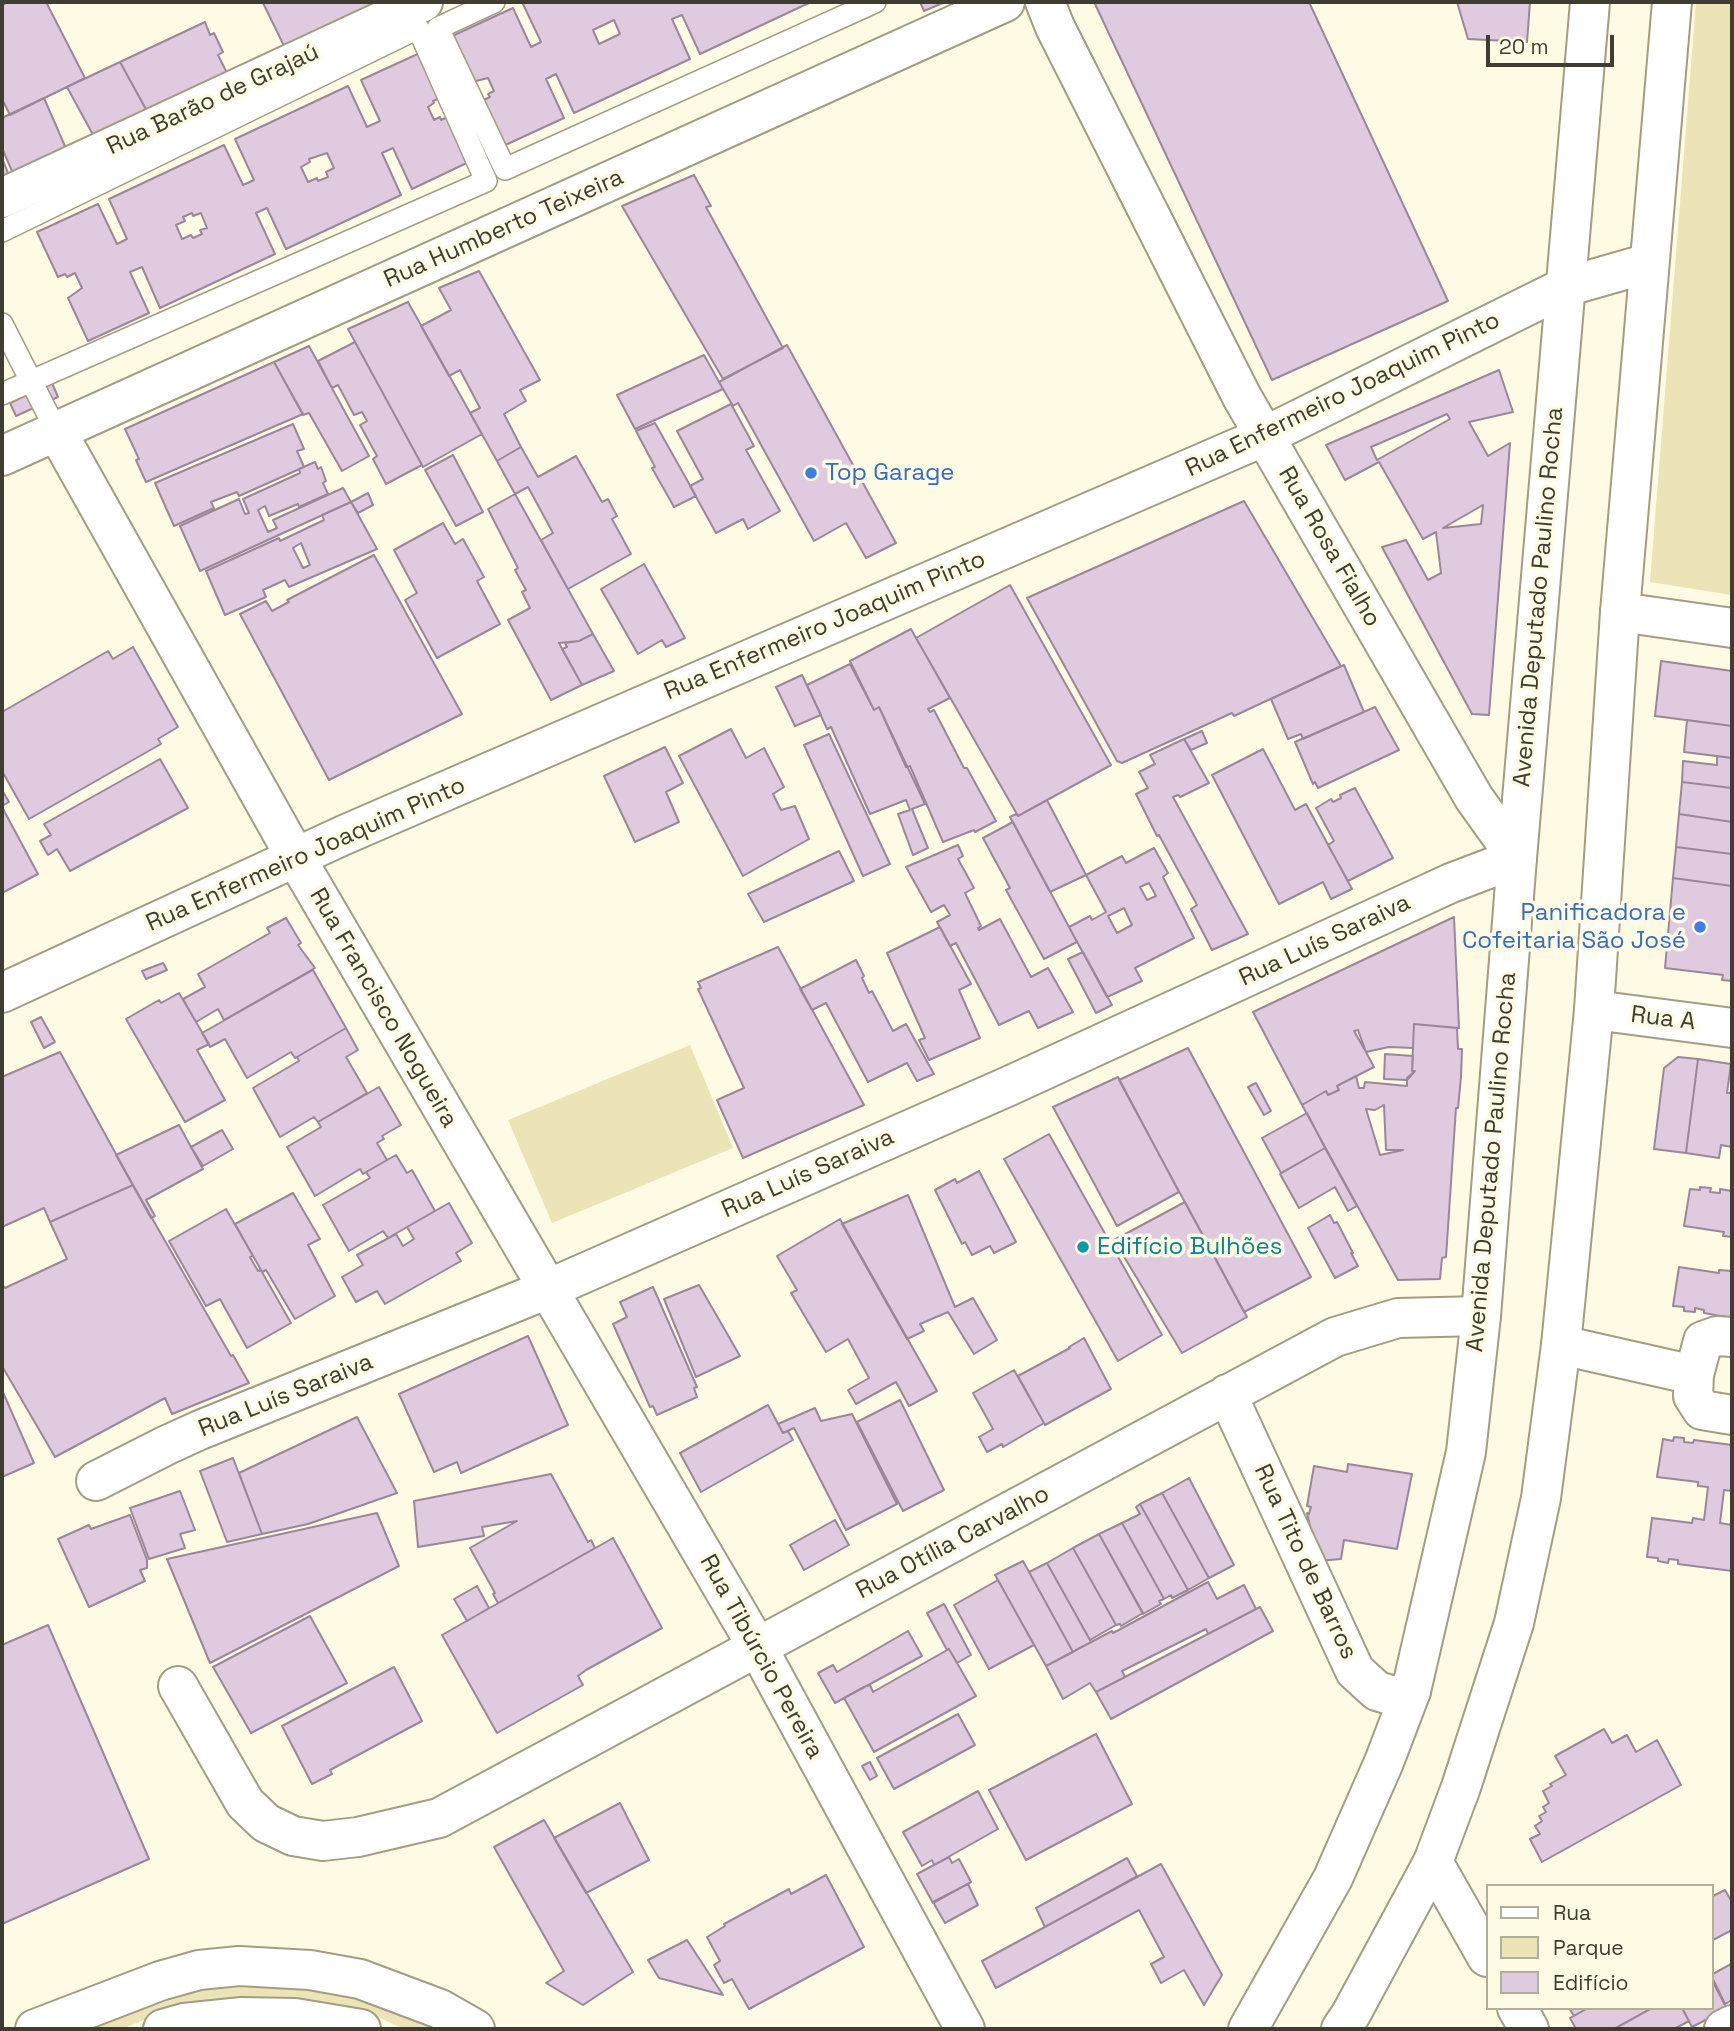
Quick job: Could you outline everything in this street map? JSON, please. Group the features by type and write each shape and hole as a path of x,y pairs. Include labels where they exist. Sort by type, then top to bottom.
{"street":[{"name":"Rua Barão de Grajaú","path":"2,198 423,2"},
{"name":"Rua Humberto Teixeira","path":"2,456 51,419 1005,2"},
{"name":"Rua Rosa Fialho","path":"1045,2 1055,27 1236,384 1474,798 1517,858"},
{"name":"Avenida Deputado Paulino Rocha","path":"1248,2029 1333,1878 1384,1762 1411,1690 1466,1452 1481,1316 1590,2"},
{"path":"1341,2029 1433,1861 1461,1787 1514,1623 1541,1499 1561,1345 1594,1010 1620,612 1672,2"},
{"name":"Rua Enfermeiro Joaquim Pinto","path":"2,993 344,835 1265,436 1565,288 1649,263"},
{"name":"Rua Francisco Nogueira","path":"51,419 296,858 548,1289"},
{"path":"1620,612 1732,628"},
{"name":"Rua Luís Saraiva","path":"96,1481 189,1435 548,1289 1009,1086 1451,883 1517,858"},
{"name":"Rua A","path":"1594,1010 1732,1028"},
{"name":"Rua Tibúrcio Pereira","path":"548,1289 758,1648 965,2029"},
{"name":"Rua Otília Carvalho","path":"178,1686 245,1803 266,1823 293,1836 323,1841 358,1837 439,1818 1335,1337 1398,1318 1481,1316"},
{"path":"1732,1337 1717,1336 1703,1341 1694,1375 1693,1396 1702,1410 1732,1415"},
{"path":"1561,1345 1694,1375"},
{"name":"Rua Tito de Barros","path":"1227,1394 1355,1671 1377,1691 1394,1696 1411,1690"},
{"path":"1433,1861 1486,1954"},
{"path":"35,2029 160,1982 199,1970 239,1966 310,1970 360,1979 440,2009 475,2029"},
{"path":"1518,2010 1529,2029"},
{"path":"163,2029 184,2023 242,2017 295,2018 361,2029"},
{"path":"1724,2029 1732,2025"}],"lane":[{"path":"494,2 438,28 505,169 875,2"},
{"path":"2,231 418,29 486,181 2,394"},
{"path":"2,324 51,419"}],"green space":[{"path":"1696,2 1732,2 1732,595 1650,582"},
{"path":"690,1045 733,1148 552,1223 508,1120"},
{"path":"285,1986 329,1990 370,1999 436,2029 404,2029 374,2015 325,2003 248,1997 176,2007 122,2029 93,2029 129,2013 211,1988"}],"building":[{"path":"8,2 46,2 85,78 10,115 2,99 2,5"},
{"path":"375,2 378,7 287,52 263,3"},
{"path":"811,2 700,54 682,15 672,19 690,59 574,113 556,74 546,79 564,118 501,147 479,102 490,97 488,94 494,91 488,78 472,82 450,37 513,8 531,47 541,42 523,4","holes":["614,20 620,34 599,44 593,30"]},
{"path":"920,2 945,2 924,11"},
{"path":"1309,2 1448,301 1272,380 1095,4"},
{"path":"1457,2 1530,2 1527,42 1468,39"},
{"path":"205,22 210,35 214,33 223,52 218,55 227,73 148,113 120,62"},
{"path":"422,52 440,98 428,107 434,120 452,115 473,160 412,189 393,148 382,153 401,195 286,249 267,208 256,213 275,254 160,308 142,267 130,272 149,313 88,341 68,298 82,288 75,273 58,277 37,232 98,204 117,244 127,239 109,199 224,145 243,185 254,180 235,139 348,86 367,127 380,121 361,80","holes":["327,153 334,168 326,172 328,177 308,182 301,167 310,162 309,159","192,213 193,216 201,213 207,228 200,230 202,234 193,238 191,235 182,239 176,225 185,221 183,217"]},
{"path":"120,62 152,120 98,144 67,87"},
{"path":"44,98 68,153 15,178 2,148 2,118"},
{"path":"2,158 12,183 2,187"},
{"path":"694,175 711,206 706,207 783,348 723,379 622,206"},
{"path":"479,271 540,380 520,390 526,401 504,414 521,447 497,461 470,413 480,408 460,370 449,376 421,326 451,310 439,288"},
{"path":"408,302 482,434 423,467 348,329"},
{"path":"355,342 422,465 386,484 373,459 377,456 360,425 367,421 362,412 354,415 338,385 332,388 318,361"},
{"path":"787,345 896,543 866,558 846,523 814,541 738,403 733,406 719,382"},
{"path":"309,346 369,456 342,471 309,413 303,415 274,362"},
{"path":"704,355 723,389 635,429 617,395"},
{"path":"274,362 303,414 146,482 125,429"},
{"path":"1499,370 1513,412 1469,422 1488,456 1510,443 1489,715 1472,714 1382,547 1406,540 1428,580 1441,573 1436,532 1423,539 1379,462 1345,480 1326,445","holes":["1447,414 1450,419 1377,460 1371,447","1483,505 1481,524 1443,528"]},
{"path":"52,383 58,397 16,416 10,403"},
{"path":"731,404 754,446 746,450 780,511 748,529 743,519 716,533 690,486 703,479 677,431"},
{"path":"655,423 696,496 674,507 652,468 655,467 636,431"},
{"path":"293,424 304,449 297,451 304,467 239,496 237,492 211,502 214,508 174,526 155,483"},
{"path":"521,447 538,477 576,456 602,502 608,499 617,516 612,519 631,554 568,589 541,540 553,533 528,487 515,494 497,461"},
{"path":"453,455 483,512 456,526 425,470"},
{"path":"315,462 318,469 321,467 328,494 269,516 265,506 258,510 268,532 277,528 273,520 343,488 351,502 200,571 180,526 239,499 245,514 249,513 243,499 300,473 299,469"},
{"path":"368,493 373,505 358,513 351,502"},
{"path":"515,494 593,634 579,641 559,643 582,685 551,700 508,620 530,608 522,592 526,590 515,570 518,568 488,509"},
{"path":"1244,501 1341,666 1234,716 1232,713 1122,763 1117,761 1027,598"},
{"path":"351,502 377,549 289,587 285,580 263,590 266,597 225,615 206,571 324,520 322,515","holes":["301,543 310,565 303,568 293,548"]},
{"path":"443,523 455,544 463,539 484,577 477,581 500,624 437,658 405,600 417,593 394,550"},
{"path":"374,555 462,714 329,780 240,614 266,601 272,611 289,602 287,600"},
{"path":"644,564 685,638 666,647 662,640 638,654 601,589"},
{"path":"1010,585 1111,765 1018,816 916,638"},
{"path":"911,629 950,698 928,709 930,712 934,710 996,821 975,832 974,830 943,842 910,766 906,767 879,707 874,710 850,661"},
{"path":"593,634 614,671 582,685 562,649 567,647 565,643 579,641"},
{"path":"133,647 178,727 158,739 161,744 29,819 2,771 2,712 108,651 113,659"},
{"path":"1661,661 1732,671 1732,726 1655,716"},
{"path":"850,664 874,710 879,707 925,804 912,809 928,848 913,855 898,814 910,810 906,800 870,814 831,727 827,729 807,685"},
{"path":"1344,665 1364,712 1303,739 1301,734 1288,739 1271,699"},
{"path":"802,675 821,715 795,726 776,687"},
{"path":"1375,707 1399,750 1318,788 1315,782 1313,784 1295,742"},
{"path":"1687,720 1732,726 1732,758 1684,752"},
{"path":"731,729 746,758 764,748 784,787 773,794 781,810 795,806 809,839 743,876 679,756"},
{"path":"1202,731 1207,743 1191,750 1184,739"},
{"path":"829,734 890,864 863,876 804,745"},
{"path":"1184,739 1209,783 1180,797 1173,797 1248,934 1212,950 1191,909 1197,905 1136,794 1148,788 1139,772 1155,764 1150,755"},
{"path":"665,747 683,783 666,792 679,822 635,842 604,776"},
{"path":"1263,749 1295,810 1306,804 1352,889 1331,899 1323,882 1279,904 1212,775"},
{"path":"1717,756 1732,758 1732,788 1682,782 1683,761 1717,765"},
{"path":"160,759 188,808 70,871 57,849 48,855 40,841 51,835 44,824"},
{"path":"1682,782 1732,788 1732,822 1679,814"},
{"path":"1355,788 1393,858 1348,881 1328,845 1334,841 1316,808 1331,799 1333,802 1341,798 1340,795"},
{"path":"2,790 9,802 2,806"},
{"path":"1047,800 1086,875 1050,892 1010,817 1016,814 1018,816"},
{"path":"2,807 38,874 2,893"},
{"path":"1679,814 1732,822 1732,854 1676,847"},
{"path":"1013,822 1077,942 1044,959 1006,890 1010,888 983,838"},
{"path":"958,845 963,856 958,859 974,888 965,893 981,926 979,930 1000,919 1031,977 1048,968 1073,1012 1038,1028 1029,1011 999,1025 956,943 950,946 937,922 950,915 944,905 931,912 906,867"},
{"path":"1676,847 1732,854 1732,886 1673,878"},
{"path":"1154,848 1168,873 1163,877 1194,938 1135,968 1142,981 1107,997 1069,927 1090,916 1092,920 1106,912 1086,875 1122,856 1126,863","holes":["1149,883 1156,896 1147,900 1140,887","1124,908 1132,925 1117,933 1108,916"]},
{"path":"839,851 854,881 764,922 748,894"},
{"name":"Panificadora e Cofeitaria São José","path":"1673,878 1732,886 1732,981 1722,980 1723,975 1665,968"},
{"path":"1454,917 1459,1028 1414,1024 1413,1048 1389,1047 1366,1052 1374,1067 1337,1086 1339,1090 1328,1095 1326,1091 1302,1105 1253,1012","holes":["1358,1030 1366,1052 1354,1031"]},
{"path":"286,918 301,943 298,945 315,968 224,1020 218,1009 196,1022 183,999 205,987 198,974 270,933 267,928"},
{"path":"940,927 971,984 959,990 980,1038 929,1060 919,1040 925,1038 887,953"},
{"path":"778,947 864,1105 743,1158 717,1100 744,1088 698,989 701,988 698,982"},
{"path":"1083,952 1112,1005 1096,1013 1068,959"},
{"path":"856,960 869,993 872,991 893,1031 906,1024 934,1074 917,1081 907,1063 868,1082 826,1003 812,1010 800,989"},
{"path":"163,963 167,970 146,979 142,971"},
{"path":"313,970 346,1028 297,1057 291,1052 247,1078 225,1039 210,1047 202,1033"},
{"path":"179,993 209,1044 197,1050 225,1100 185,1122 126,1019 159,1000 161,1003"},
{"path":"41,1017 55,1042 44,1048 31,1022"},
{"path":"1414,1024 1457,1028 1458,1049 1462,1049 1461,1077 1456,1108 1446,1257 1442,1258 1440,1279 1398,1280 1302,1105 1326,1091 1328,1095 1339,1090 1337,1086 1356,1076 1359,1088 1364,1088 1365,1082 1407,1086 1407,1078 1415,1071 1412,1071","holes":["1384,1105 1386,1150 1403,1150 1380,1155 1366,1109 1375,1110"]},
{"path":"346,1028 358,1050 346,1057 367,1093 318,1122 314,1117 280,1137 253,1088 299,1061 297,1057"},
{"path":"1188,1048 1311,1277 1244,1312 1119,1080"},
{"path":"60,1052 133,1185 50,1222 44,1208 2,1227 2,1077"},
{"path":"1385,1054 1413,1056 1412,1071 1415,1071 1407,1080 1384,1079"},
{"path":"1678,1057 1698,1059 1686,1153 1654,1149 1664,1068"},
{"path":"1698,1059 1731,1064 1727,1093 1732,1093 1732,1147 1721,1145 1719,1158 1686,1153"},
{"path":"1118,1077 1179,1192 1117,1226 1053,1107"},
{"path":"1256,1083 1271,1111 1264,1115 1248,1087"},
{"path":"379,1087 401,1125 382,1136 384,1139 377,1143 387,1160 363,1174 360,1169 315,1196 287,1147 321,1127 318,1122"},
{"path":"1307,1113 1325,1148 1281,1173 1262,1138"},
{"path":"179,1125 203,1169 146,1200 155,1216 151,1218 116,1155"},
{"path":"222,1130 233,1149 203,1166 191,1147"},
{"name":"Edifício Bulhões","path":"1049,1134 1162,1335 1118,1361 1004,1159"},
{"path":"1325,1148 1357,1206 1348,1211 1335,1187 1299,1208 1280,1174"},
{"path":"396,1155 407,1173 412,1170 435,1211 388,1238 383,1231 349,1251 323,1205 370,1178 366,1172"},
{"path":"979,1171 1016,1242 994,1253 990,1246 972,1255 965,1242 962,1244 935,1190 955,1179 957,1183"},
{"path":"133,1185 249,1383 172,1414 165,1398 55,1457 2,1366 2,1284 5,1288 67,1259 50,1222"},
{"path":"1700,1187 1711,1188 1710,1192 1720,1193 1720,1189 1732,1191 1732,1237 1723,1236 1724,1232 1684,1226 1690,1189 1700,1190"},
{"path":"293,1193 320,1239 308,1245 335,1296 295,1319 266,1270 262,1272 235,1224"},
{"path":"908,1195 955,1307 973,1298 997,1340 974,1354 948,1312 920,1324 924,1331 907,1339 842,1224"},
{"path":"1185,1202 1247,1317 1182,1353 1114,1240"},
{"path":"449,1203 472,1243 456,1253 461,1261 385,1304 377,1291 356,1302 342,1277 363,1265 357,1255 396,1234 403,1246 414,1239 407,1227"},
{"path":"226,1209 253,1256 250,1257 258,1271 261,1270 291,1323 247,1348 220,1299 206,1306 169,1241"},
{"path":"1330,1215 1334,1223 1337,1222 1358,1266 1335,1278 1308,1228"},
{"path":"840,1219 937,1391 909,1406 896,1382 856,1404 848,1390 869,1378 848,1339 826,1352 791,1293 797,1290 777,1256"},
{"path":"1679,1267 1719,1273 1719,1270 1732,1271 1732,1318 1704,1313 1704,1310 1695,1308 1695,1312 1684,1311 1684,1307 1673,1306"},
{"path":"699,1285 740,1356 696,1377 664,1299"},
{"path":"653,1287 697,1387 694,1388 697,1397 657,1415 653,1406 650,1407 613,1324 627,1317 620,1302"},
{"path":"528,1336 568,1425 461,1473 457,1462 434,1472 399,1394"},
{"path":"1084,1338 1111,1389 1045,1425 1018,1376"},
{"path":"1014,1370 1044,1423 1003,1447 1002,1444 987,1452 979,1437 993,1429 973,1393"},
{"path":"2,1390 34,1463 2,1477"},
{"path":"900,1400 944,1490 903,1511 857,1422"},
{"path":"768,1405 783,1433 788,1431 793,1440 701,1492 680,1453"},
{"path":"815,1408 821,1421 852,1414 897,1504 846,1530 794,1428 783,1433 778,1424"},
{"path":"357,1417 397,1493 308,1524 262,1534 239,1473"},
{"path":"1674,1437 1684,1438 1684,1442 1693,1443 1694,1440 1732,1445 1732,1491 1724,1490 1720,1523 1732,1525 1732,1571 1678,1564 1678,1560 1669,1559 1668,1563 1647,1557 1652,1518 1692,1523 1693,1518 1704,1520 1708,1487 1698,1486 1698,1482 1657,1477 1663,1439 1673,1441"},
{"path":"233,1458 262,1534 227,1542 200,1471"},
{"path":"1348,1464 1412,1474 1397,1549 1344,1540 1341,1559 1318,1561 1307,1513 1309,1514 1311,1507 1307,1506 1314,1466 1347,1472"},
{"path":"551,1474 588,1542 591,1540 595,1548 498,1603 470,1548 517,1521 482,1527 484,1536 418,1547 414,1501"},
{"path":"1189,1478 1234,1565 1209,1578 1162,1493"},
{"path":"180,1491 195,1530 180,1534 185,1548 149,1559 130,1508"},
{"path":"1162,1493 1209,1578 1188,1590 1140,1504"},
{"path":"1140,1504 1188,1590 1172,1598 1171,1595 1164,1599 1122,1523 1140,1514 1136,1507"},
{"path":"377,1513 399,1566 210,1663 167,1559"},
{"path":"130,1515 147,1560 147,1568 140,1570 145,1581 89,1607 58,1539 89,1525 91,1529"},
{"path":"835,1520 849,1545 804,1570 790,1545"},
{"path":"1122,1523 1164,1599 1159,1601 1161,1604 1143,1614 1099,1534"},
{"path":"1099,1534 1143,1613 1121,1626 1116,1625 1073,1548"},
{"path":"613,1538 662,1628 586,1670 578,1676 583,1685 497,1733 442,1635"},
{"path":"1073,1548 1116,1625 1090,1640 1047,1563"},
{"path":"1023,1561 1073,1652 1046,1666 995,1575"},
{"path":"1047,1563 1091,1642 1073,1652 1029,1572"},
{"path":"998,1580 1034,1645 989,1669 954,1605"},
{"path":"1208,1582 1217,1599 1244,1585 1256,1609 1208,1634 1206,1629 1122,1671 1125,1677 1096,1692 1090,1683 1063,1699 1046,1666"},
{"path":"477,1586 489,1608 467,1621 454,1599"},
{"path":"944,1604 971,1655 957,1663 927,1613"},
{"path":"1260,1607 1273,1631 1111,1719 1096,1692"},
{"path":"310,1616 347,1683 251,1733 213,1667"},
{"path":"48,1625 149,1859 2,1924 2,1645"},
{"path":"908,1631 922,1656 835,1703 818,1673 833,1665 837,1672"},
{"path":"949,1649 976,1696 874,1752 844,1698 870,1685 873,1692"},
{"path":"394,1667 422,1721 330,1770 332,1774 312,1784 282,1726"},
{"path":"958,1714 975,1745 894,1789 877,1758"},
{"path":"1604,1729 1612,1743 1627,1735 1636,1752 1657,1740 1681,1785 1542,1862 1530,1839 1540,1834 1535,1826 1542,1821 1539,1816 1546,1812 1543,1807 1549,1803 1543,1791 1566,1775 1555,1756"},
{"path":"1096,1734 1132,1804 1026,1860 989,1790"},
{"path":"870,1762 877,1776 870,1780 862,1766"},
{"path":"978,1791 998,1829 934,1865 932,1860 922,1866 903,1832"},
{"path":"620,1803 649,1860 586,1893 554,1838"},
{"path":"544,1820 633,1972 583,2005 546,1983 564,1971 494,1847"},
{"path":"949,1857 952,1863 959,1859 971,1882 933,1903 917,1874"},
{"path":"1127,1858 1137,1876 1045,1927 1036,1908"},
{"path":"1161,1864 1222,1975 1204,2005 1184,1970 1161,1983 1151,1964 1164,1957 1139,1910 996,1988 982,1961"},
{"path":"826,1875 864,1947 749,2009 732,1979 724,1983 714,1965 720,1961 707,1937 725,1926 724,1924 789,1889 791,1894"},
{"path":"968,1884 978,1905 945,1923 933,1902"},
{"path":"1725,1890 1732,1902 1732,1930 1713,1940 1713,1896"},
{"path":"687,1940 723,1995 659,1978 648,1960"},
{"path":"1731,1964 1732,2000 1725,2004 1713,1979 1713,1974"},
{"path":"1713,1982 1727,2009 1692,2027 1683,2010 1713,2010"},
{"path":"1570,2010 1584,2010 1574,2016"},
{"path":"1584,2010 1648,2010 1614,2029 1576,2029 1570,2018"},
{"path":"1648,2010 1683,2010 1689,2021 1674,2029 1614,2029"}],"place":[{"name":"Top Garage","path":"811,473"},
{"name":"Panificadora e Cofeitaria São José","path":"1700,927"},
{"name":"Edifício Bulhões","path":"1083,1247"}]}
